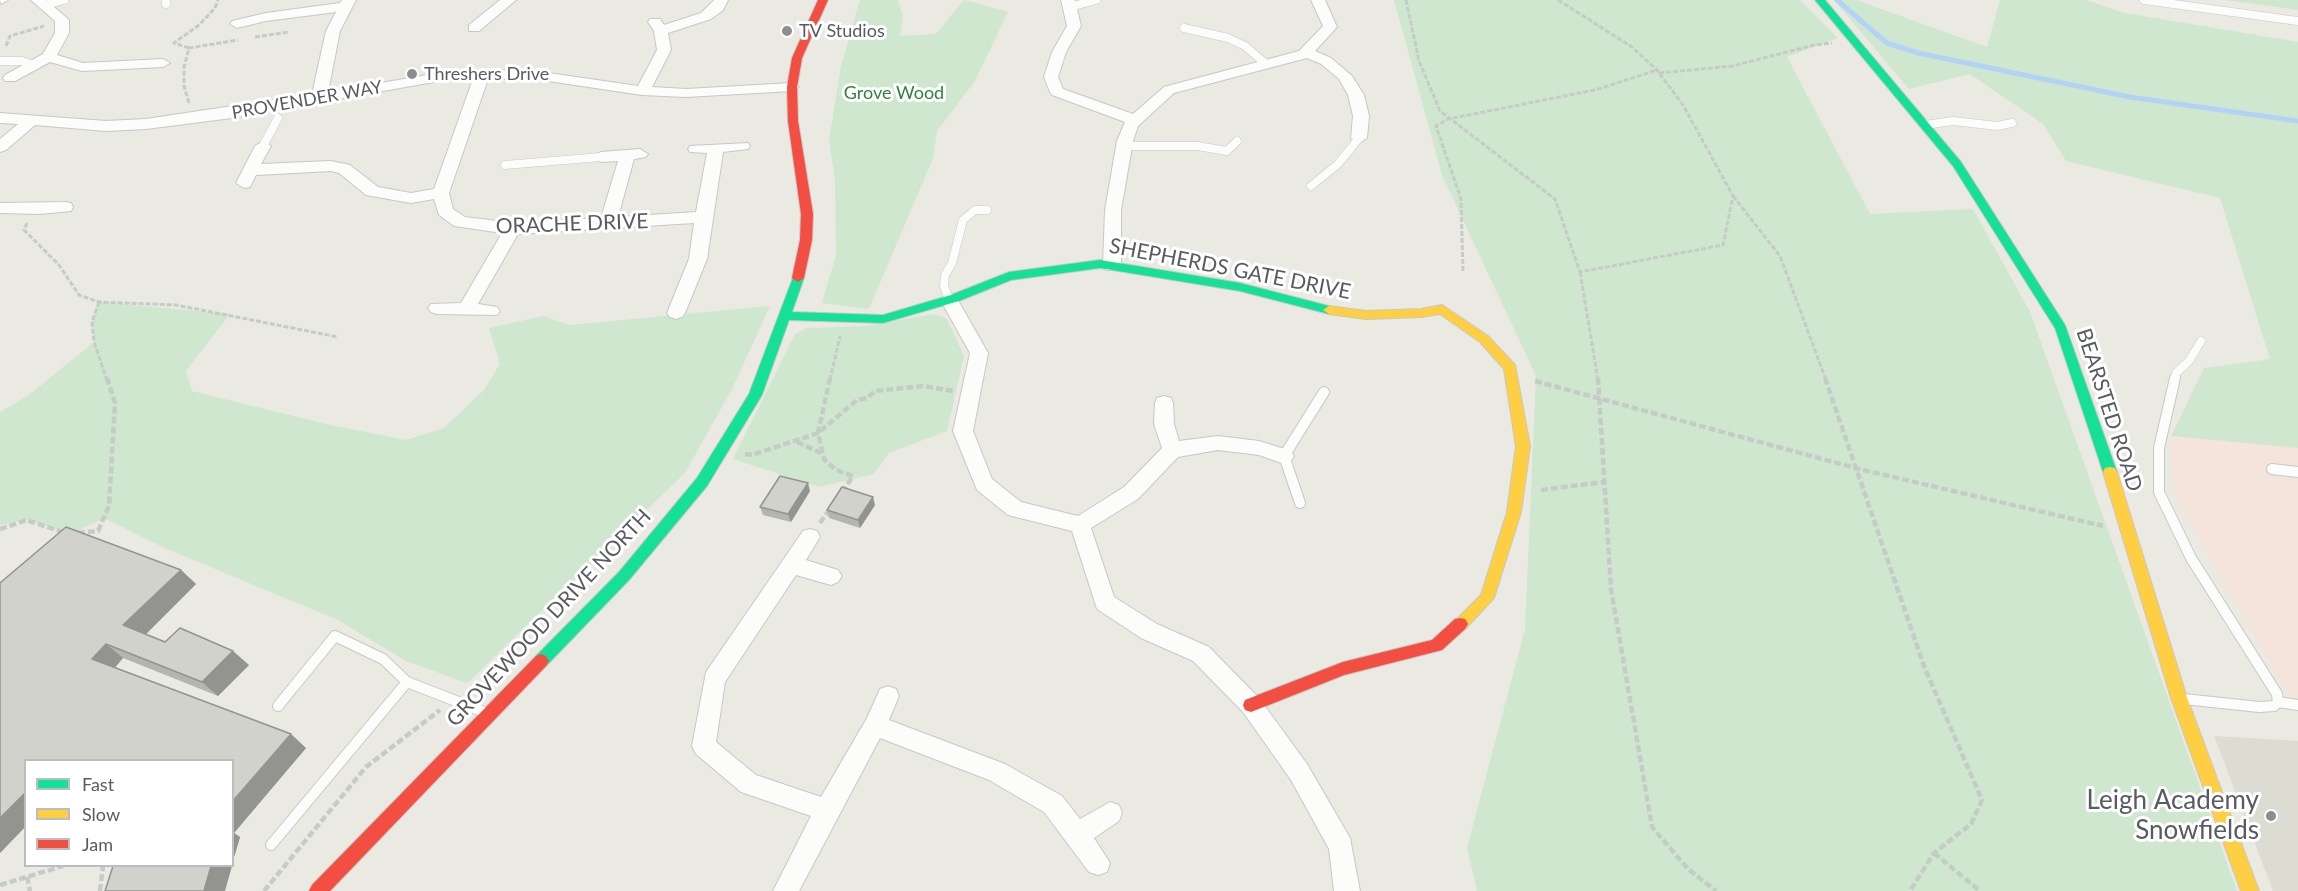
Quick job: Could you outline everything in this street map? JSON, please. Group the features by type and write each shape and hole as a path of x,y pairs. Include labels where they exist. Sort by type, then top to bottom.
{"street":[{"path":"642,91 663,57 664,50 658,26 706,16 718,7 721,0"},
{"name":"GROVEWOOD DRIVE NORTH","path":"318,891 624,576 702,482 755,395 800,274 807,214 793,121 792,87 797,58 823,0"},
{"path":"1112,266 1113,210 1131,124 1168,90 1306,52 1330,27 1318,0"},
{"name":"BEARSTED ROAD","path":"1820,0 1957,164 2061,328 2099,437 2179,698 2250,891"},
{"path":"10,78 49,57 62,33 62,20 42,3"},
{"path":"237,24 263,11 346,3"},
{"path":"319,99 333,30 346,3"},
{"path":"1069,3 1074,26 1059,52 1051,77 1057,92 1135,120"},
{"path":"474,28 494,10 509,7"},
{"path":"1306,52 1326,61 1346,76 1358,106 1359,138"},
{"path":"49,57 82,67 145,57 163,63"},
{"path":"263,146 248,177 331,166 344,169 372,191 391,196 411,198 441,193 482,74"},
{"name":"PROVENDER WAY","path":"0,118 106,126 186,119 319,99 439,77 482,74 535,75 642,91 686,93 792,87"},
{"path":"0,147 31,121"},
{"path":"696,149 742,146"},
{"path":"676,313 676,293 698,259 716,148"},
{"path":"601,157 633,155 608,224"},
{"name":"ORACHE DRIVE","path":"441,193 445,211 460,222 513,229 703,217"},
{"path":"0,208 65,207"},
{"path":"466,310 513,229"},
{"name":"SHEPHERDS GATE DRIVE","path":"786,316 882,319 949,299 1009,276 1100,264 1240,287 1314,308 1366,315 1422,313 1442,309 1484,339 1510,368 1523,446 1514,512 1487,598 1437,645 1343,669 1251,705"},
{"path":"949,299 979,353 963,431 984,484 1014,509 1080,525 1131,493 1172,450 1218,443 1258,448 1284,456"},
{"path":"437,308 491,311"},
{"path":"1164,403 1164,424 1172,450"},
{"path":"1080,525 1105,603 1149,631 1201,654 1251,705 1299,772 1341,846 1347,891"},
{"path":"810,537 714,679 704,746 749,784 827,810"},
{"path":"793,565 831,576"},
{"path":"786,891 827,810 875,725 888,696"},
{"path":"875,725 997,772 1053,804 1098,863"},
{"path":"1077,835 1110,813"}],"lane":[{"path":"42,3 64,0"},
{"path":"1069,3 1096,0"},
{"path":"2144,0 2298,21"},
{"path":"1184,28 1227,38 1245,46 1266,64"},
{"path":"0,61 22,61 33,65"},
{"path":"263,146 278,118"},
{"path":"1924,125 1953,121 1997,126 2012,123"},
{"path":"1311,186 1338,164 1359,138"},
{"path":"1125,146 1197,146 1227,151 1237,141"},
{"path":"505,165 601,157"},
{"path":"949,299 944,286 945,275 952,263 963,220 975,210 987,210"},
{"path":"2201,341 2189,361 2176,373 2159,448 2159,492 2191,558 2277,694 2278,702"},
{"path":"1300,503 1284,456 1324,392"},
{"path":"2272,470 2298,472"},
{"path":"278,706 335,636 383,659 406,682 489,714"},
{"path":"271,845 406,682"},
{"path":"2179,698 2259,707 2274,706 2278,702"},
{"path":"2278,702 2298,705"}],"path":[{"path":"218,0 215,8 199,26 174,43 189,48 293,31"},
{"path":"1406,0 1419,61 1440,111 1448,120 1555,199 1580,272 1601,397 1611,590 1652,827 1688,869 1716,891"},
{"path":"1558,0 1632,47 1658,71 1683,105 1732,196 1780,256 1858,469 1924,666 1982,800 1971,824 1934,853 1910,891"},
{"path":"3,52 10,36 62,20"},
{"path":"1462,271 1461,199 1436,126 1448,120 1595,90 1658,71 1733,66 1814,45 1854,40"},
{"path":"186,119 189,100 184,86 184,67 189,48"},
{"path":"1580,272 1724,245 1732,196"},
{"path":"40,209 27,221 24,230 59,265 79,295 99,302 176,305 338,337"},
{"path":"0,529 27,520 50,530 71,534 98,531 109,506 115,403 103,360 94,342 92,322 99,302"},
{"path":"841,494 853,476 830,465 821,453 818,433 843,318"},
{"path":"1511,375 1601,397 1858,469 2052,516 2126,530"},
{"path":"744,454 752,455 818,433 857,400 867,398 875,391 923,386 946,391 970,392"},
{"path":"796,442 821,453"},
{"path":"1516,493 1604,482"},
{"path":"810,537 835,502"},
{"path":"264,891 366,767 452,700"},
{"path":"1934,853 1980,891"},
{"path":"0,885 60,867"},
{"path":"100,891 103,867"},
{"path":"27,877 30,891"}],"shaded area":[{"path":"2171,436 2298,448 2298,711 2174,494"},
{"name":"Leigh Academy Snowfields","path":"2214,736 2298,741 2298,891 2273,891"}],"green space":[{"name":"Grove Wood","path":"860,0 898,0 903,16 900,36 936,34 964,0 1008,12 975,81 937,131 933,158 869,309 822,303 836,255 835,180 829,140 841,66"},
{"path":"1394,0 1800,0 1838,38 1787,57 1870,214 1973,209 2030,312 2237,891 1477,891 1467,848 1525,629 1536,376 1442,175"},
{"path":"1834,0 1856,0 1987,47 2000,0 2086,0 2124,13 2298,42 2298,448 2171,436 2204,368 2270,359 2220,198 2066,161 2043,124 1970,74 1909,89"},
{"path":"2224,0 2298,0 2298,10 2264,5"},
{"path":"99,302 230,314 186,371 192,391 330,425 406,440 444,428 484,390 500,364 489,328 543,316 570,325 770,306 733,387 685,473 467,683 406,661 338,620 167,549 104,518 71,534 27,520 0,525 0,412 29,395 94,342 92,322"},
{"path":"935,314 947,319 964,356 947,431 889,453 874,474 819,487 733,459 795,334 807,328 866,326"}],"building":[{"path":"780,476 808,483 788,514 760,507"},
{"path":"842,487 873,497 858,520 827,510"},
{"path":"66,527 181,570 123,625 165,642 180,628 233,651 202,682 106,644 92,659 291,734 234,800 234,759 24,759 24,794 0,818 0,583"},
{"path":"113,867 211,867 204,891 105,891"}],"waterway":[{"path":"1837,0 1887,43 1918,53 2130,97 2298,121"}],"traffic: fast":[{"path":"1820,0 1957,164 2061,328 2110,472"},
{"path":"786,316 883,319 955,298 1009,276 1100,264 1240,287 1329,310"},
{"path":"541,661 624,576 702,482 755,395 798,278"}],"traffic: slow":[{"path":"1329,310 1366,315 1421,313 1442,309 1484,339 1510,368 1523,446 1514,512 1487,598 1460,624"},
{"path":"2110,472 2179,698 2250,891"}],"traffic: jam":[{"path":"798,278 806,240 807,214 793,121 792,87 797,58 823,0"},
{"path":"1251,705 1343,669 1437,645 1460,624"},
{"path":"318,891 541,661"}],"place":[{"name":"TV Studios","path":"787,31"},
{"name":"Threshers Drive","path":"412,74"},
{"name":"Leigh Academy Snowfields","path":"2271,816"}]}
